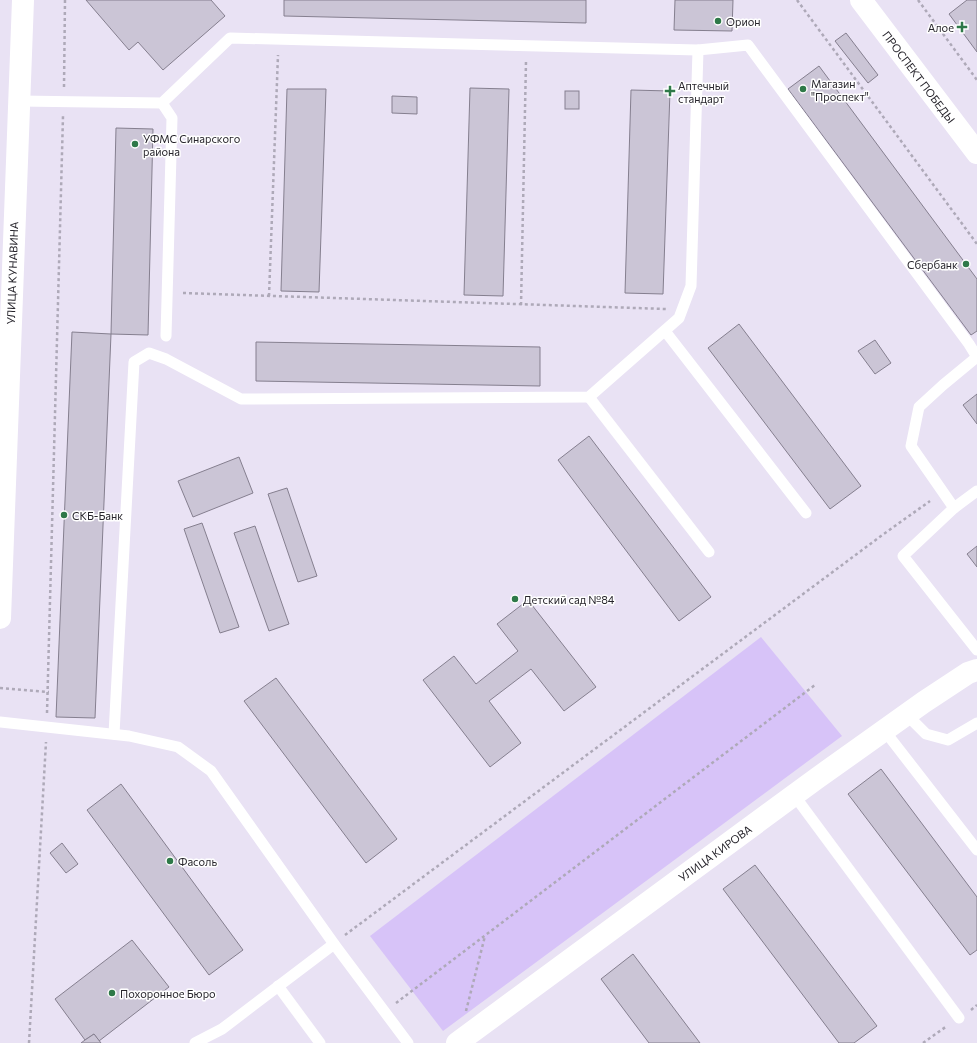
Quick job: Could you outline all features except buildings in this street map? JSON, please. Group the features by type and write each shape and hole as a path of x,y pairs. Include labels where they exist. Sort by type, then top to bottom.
{"main road":[{"name":"УЛИЦА КУНАВИНА","path":"0,618 7,237 19,101 23,0"},
{"name":"ПРОСПЕКТ ПОБЕДЫ","path":"861,0 977,153"},
{"name":"УЛИЦА КИРОВА","path":"457,1043 884,730 968,673 977,670"}],"lane":[{"path":"19,101 162,103 230,38 698,50 748,45 969,344 977,357 943,385 920,407 911,446 954,508"},
{"path":"114,734 134,362 148,353 166,359 241,399 589,397 679,318 691,286 698,50"},
{"path":"162,103 172,118 166,336"},
{"path":"665,331 806,513"},
{"path":"589,397 709,552"},
{"path":"977,491 954,508 903,556 977,650"},
{"path":"907,715 926,734 948,740 977,723"},
{"path":"0,722 129,736 178,747 211,772 334,944 408,1043"},
{"path":"884,730 977,850"},
{"path":"794,795 959,1018"},
{"path":"195,1043 222,1029 334,944"},
{"path":"278,986 320,1043"}],"path":[{"path":"29,1043 49,692 65,0"},
{"path":"797,0 977,244"},
{"path":"918,0 977,80"},
{"path":"269,296 279,39"},
{"path":"521,305 527,45"},
{"path":"168,293 682,310"},
{"path":"334,944 942,492"},
{"path":"385,1012 815,685"},
{"path":"0,688 49,692"},
{"path":"465,1012 485,936"}],"shaded area":[{"path":"761,637 842,736 443,1031 370,936"}],"place":[{"name":"Орион","path":"718,21"},
{"name":"Алое","path":"962,27"},
{"name":"Магазин \"Проспект\"","path":"803,89"},
{"name":"Аптечный стандарт","path":"670,91"},
{"name":"УФМС Синарского района","path":"135,144"},
{"name":"Сбербанк","path":"966,264"},
{"name":"СКБ-Банк","path":"64,515"},
{"name":"Детский сад №84","path":"515,599"},
{"name":"Фасоль","path":"170,861"},
{"name":"Похоронное Бюро","path":"112,993"}]}
